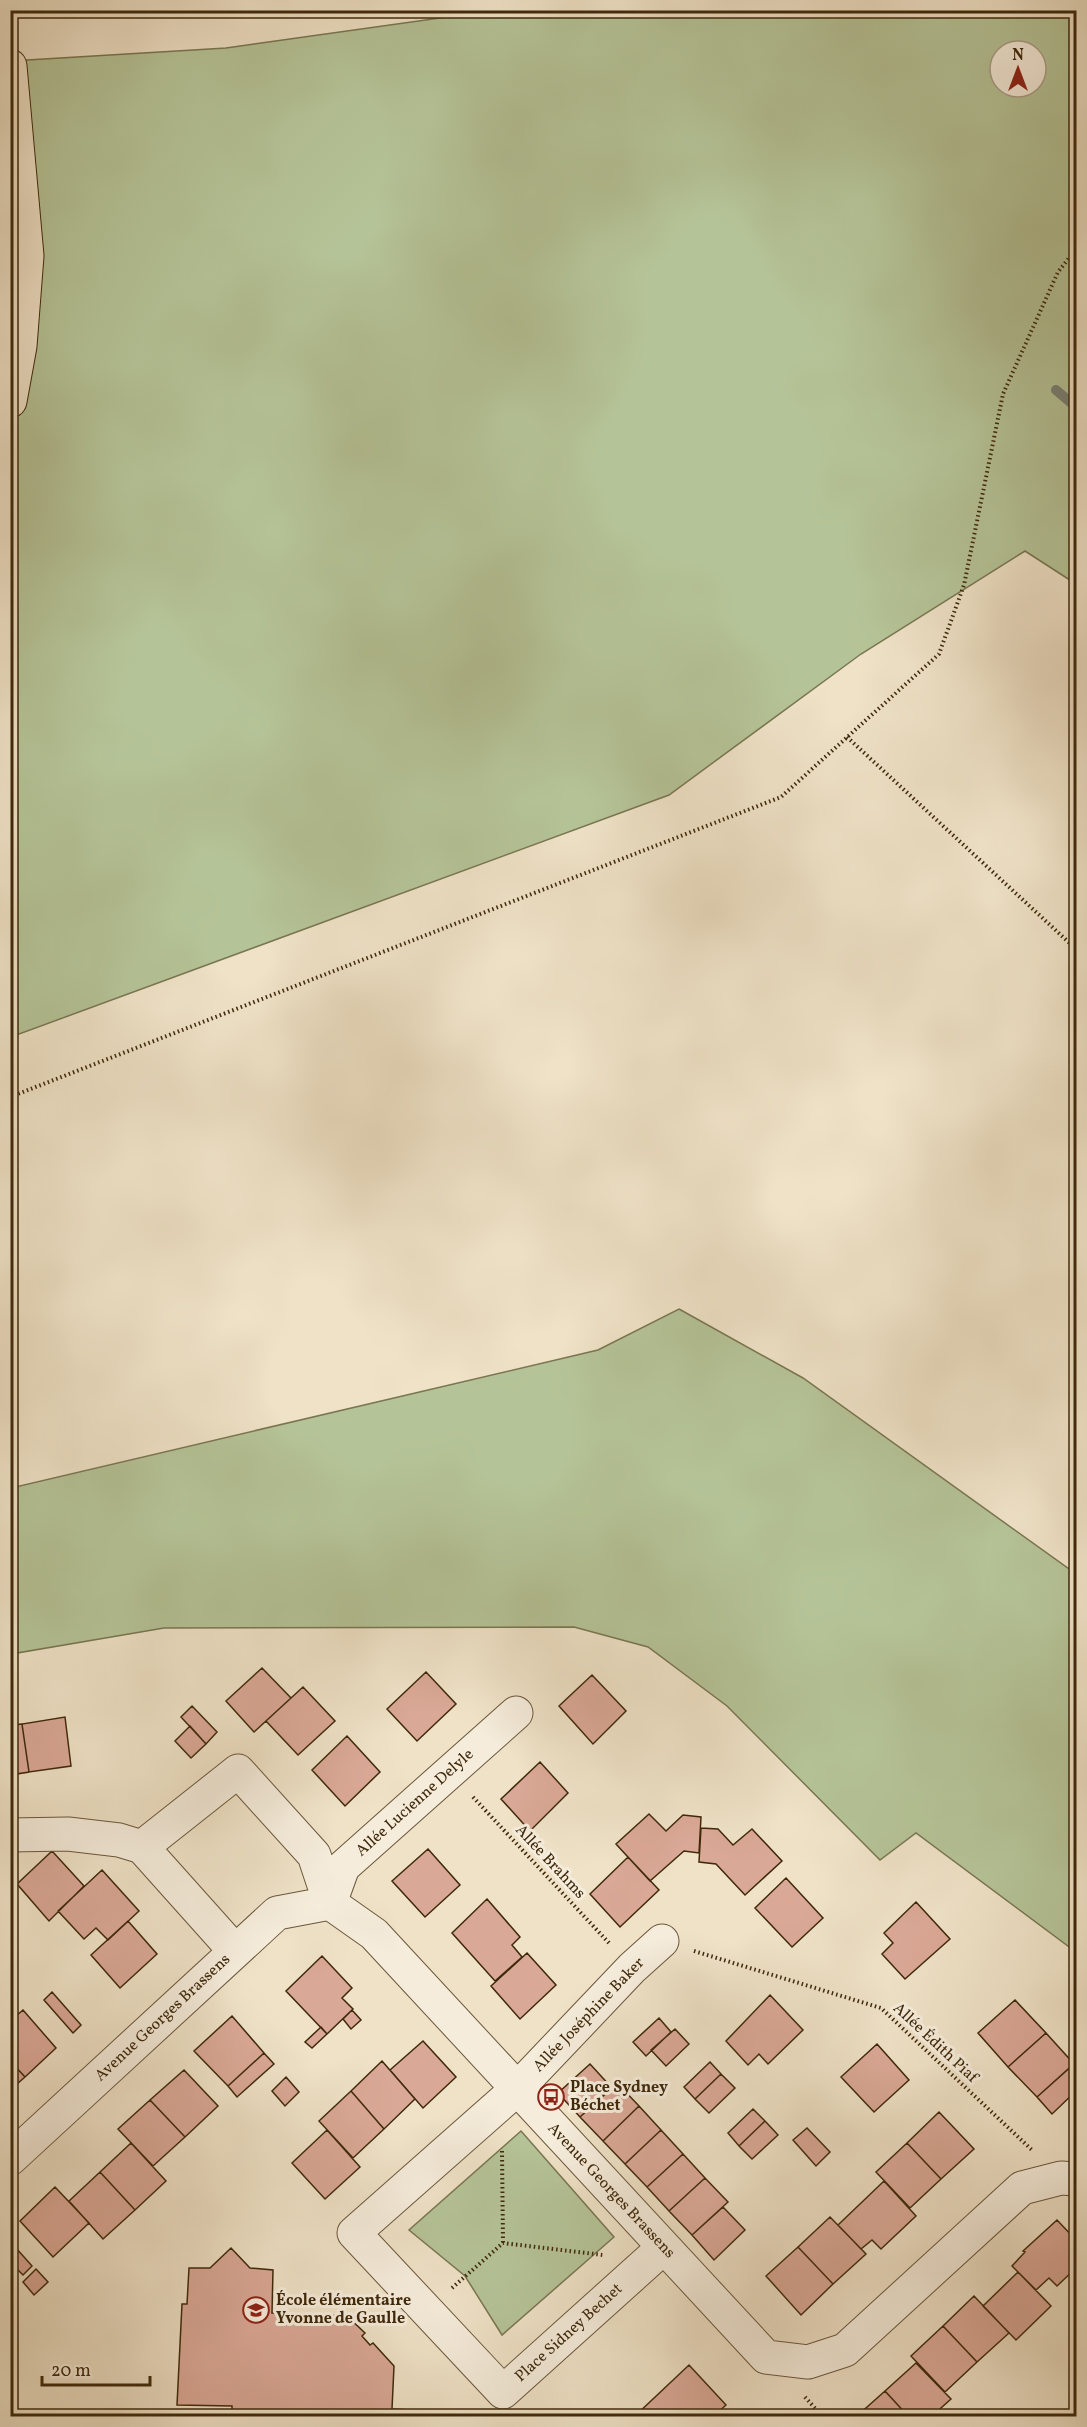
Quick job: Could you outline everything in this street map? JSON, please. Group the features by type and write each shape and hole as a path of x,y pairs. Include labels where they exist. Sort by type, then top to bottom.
{"highway":[{"path":"10,66 27,256 20,346 10,400"}],"street":[{"name":"Allée Lucienne Delyle","path":"330,1903 343,1867 516,1713"},
{"path":"142,1847 238,1771 314,1855 330,1903"},
{"path":"10,1835 68,1834 119,1840 142,1847 235,1951"},
{"name":"Avenue Georges Brassens","path":"10,2159 277,1913 330,1903 374,1934 510,2096 656,2255 766,2357 808,2362 845,2350 1022,2188 1069,2179"},
{"name":"Allée Joséphine Baker","path":"510,2096 632,1968 662,1941"},
{"name":"Place Sidney Bechet","path":"510,2096 354,2233 503,2392 656,2255"}],"path":[{"path":"10,1097 781,797 939,654 964,585 1003,394 1058,272 1077,249"},
{"path":"847,737 1077,949"},
{"name":"Allée Brahms","path":"449,1773 632,1968"},
{"name":"Allée Édith Piaf","path":"662,1941 881,2008 1069,2179"},
{"path":"426,2311 503,2243 510,2096"},
{"path":"503,2243 656,2255"}],"green space":[{"path":"497,10 1076,11 1076,584 1025,551 861,654 669,795 11,1037 11,61 226,48"},
{"path":"679,1309 803,1378 1076,1574 1076,1952 916,1833 880,1860 727,1706 648,1647 574,1627 164,1628 11,1654 11,1488 598,1350"},
{"path":"521,2131 614,2237 502,2335 465,2276 409,2230"}],"building":[{"path":"262,1668 291,1698 254,1732 226,1701"},
{"path":"426,1672 456,1704 417,1741 387,1709"},
{"path":"592,1675 626,1711 593,1744 559,1706"},
{"path":"303,1687 335,1721 298,1755 266,1721"},
{"path":"192,1706 217,1732 206,1744 181,1717"},
{"path":"65,1717 71,1766 29,1772 22,1724"},
{"path":"22,1724 29,1772 10,1775 10,1725"},
{"path":"190,1726 206,1744 191,1758 175,1741"},
{"path":"347,1736 380,1772 345,1806 312,1770"},
{"path":"540,1762 568,1793 530,1831 501,1799"},
{"path":"649,1814 666,1831 683,1815 701,1817 699,1853 684,1851 650,1881 616,1844"},
{"path":"701,1828 718,1829 733,1845 752,1829 782,1861 745,1895 716,1864 699,1862"},
{"path":"428,1849 460,1885 425,1917 392,1881"},
{"path":"52,1851 84,1886 49,1921 17,1884"},
{"path":"628,1857 659,1890 620,1927 590,1894"},
{"path":"102,1870 139,1911 108,1940 96,1928 84,1939 58,1911"},
{"path":"786,1878 823,1918 792,1947 755,1908"},
{"path":"487,1899 520,1937 512,1945 522,1957 495,1981 452,1933"},
{"path":"916,1902 950,1939 905,1979 882,1954 893,1943 884,1933"},
{"path":"128,1921 157,1954 120,1988 91,1955"},
{"path":"527,1953 556,1985 520,2019 491,1986"},
{"path":"322,1956 352,1988 342,1998 353,2009 327,2034 286,1991"},
{"path":"52,1992 81,2025 73,2033 44,2000"},
{"path":"770,1995 803,2030 768,2064 759,2054 748,2065 726,2041"},
{"path":"1015,2000 1046,2033 1008,2067 978,2033"},
{"path":"23,2010 56,2048 25,2077 10,2061 10,2021"},
{"path":"352,2010 361,2020 351,2029 343,2019"},
{"path":"232,2016 264,2053 228,2086 194,2051"},
{"path":"659,2018 671,2032 646,2056 633,2042"},
{"path":"321,2027 327,2034 312,2048 305,2042"},
{"path":"675,2029 689,2044 666,2066 651,2050"},
{"path":"1046,2033 1074,2064 1037,2097 1008,2067"},
{"path":"423,2041 456,2077 423,2108 390,2070"},
{"path":"877,2044 909,2080 874,2112 841,2077"},
{"path":"264,2053 274,2064 237,2097 228,2086"},
{"path":"10,2061 25,2077 10,2090"},
{"path":"382,2061 415,2099 384,2129 351,2091"},
{"path":"710,2062 721,2074 695,2099 684,2087"},
{"path":"1076,2062 1076,2091 1052,2114 1037,2097"},
{"path":"590,2064 612,2088 580,2117 558,2093"},
{"path":"184,2070 218,2106 185,2137 150,2100"},
{"path":"721,2074 735,2088 709,2113 695,2099"},
{"path":"286,2077 299,2092 285,2106 272,2091"},
{"path":"617,2083 639,2106 603,2141 580,2117"},
{"path":"351,2091 384,2129 353,2158 319,2121"},
{"path":"150,2100 185,2137 153,2166 118,2129"},
{"path":"639,2106 661,2130 625,2164 603,2141"},
{"path":"753,2109 765,2121 739,2146 728,2133"},
{"path":"939,2112 974,2149 941,2179 907,2143"},
{"path":"765,2121 778,2135 752,2159 739,2146"},
{"path":"807,2128 830,2152 816,2166 793,2140"},
{"path":"327,2130 360,2167 325,2199 292,2163"},
{"path":"661,2130 683,2154 647,2187 625,2164"},
{"path":"131,2143 166,2181 135,2210 100,2172"},
{"path":"907,2143 941,2179 910,2208 876,2172"},
{"path":"683,2154 705,2178 669,2211 647,2187"},
{"path":"100,2172 135,2210 103,2239 69,2201"},
{"path":"705,2178 728,2202 692,2235 669,2211"},
{"path":"884,2181 916,2216 881,2249 872,2240 861,2249 838,2225"},
{"path":"55,2187 89,2223 53,2257 20,2221"},
{"path":"723,2207 745,2230 714,2260 692,2235"},
{"path":"830,2217 866,2254 833,2284 798,2247"},
{"path":"1057,2220 1076,2240 1076,2268 1057,2286 1049,2278 1036,2290 1012,2266 1025,2252 1023,2251"},
{"path":"798,2247 833,2284 801,2315 766,2276"},
{"path":"16,2248 32,2266 23,2275 10,2262 10,2253"},
{"path":"231,2248 250,2268 273,2270 272,2313 347,2316 365,2333 362,2336 370,2345 373,2343 394,2366 392,2409 411,2410 410,2416 232,2416 232,2406 177,2405 182,2304 187,2304 189,2268 210,2268"},
{"path":"36,2269 48,2282 34,2295 23,2282"},
{"path":"1018,2272 1051,2306 1016,2340 983,2306"},
{"path":"974,2296 1009,2333 977,2362 943,2326"},
{"path":"943,2326 977,2362 945,2392 911,2356"},
{"path":"916,2363 951,2399 932,2416 908,2416 885,2391"},
{"path":"689,2365 726,2405 714,2416 635,2416"},
{"path":"885,2391 908,2416 857,2416"}],"waterway":[{"path":"1056,390 1076,407"}],"place":[{"name":"Place Sydney Béchet","path":"551,2097"},
{"name":"École élémentaire Yvonne de Gaulle","path":"256,2310"}]}
